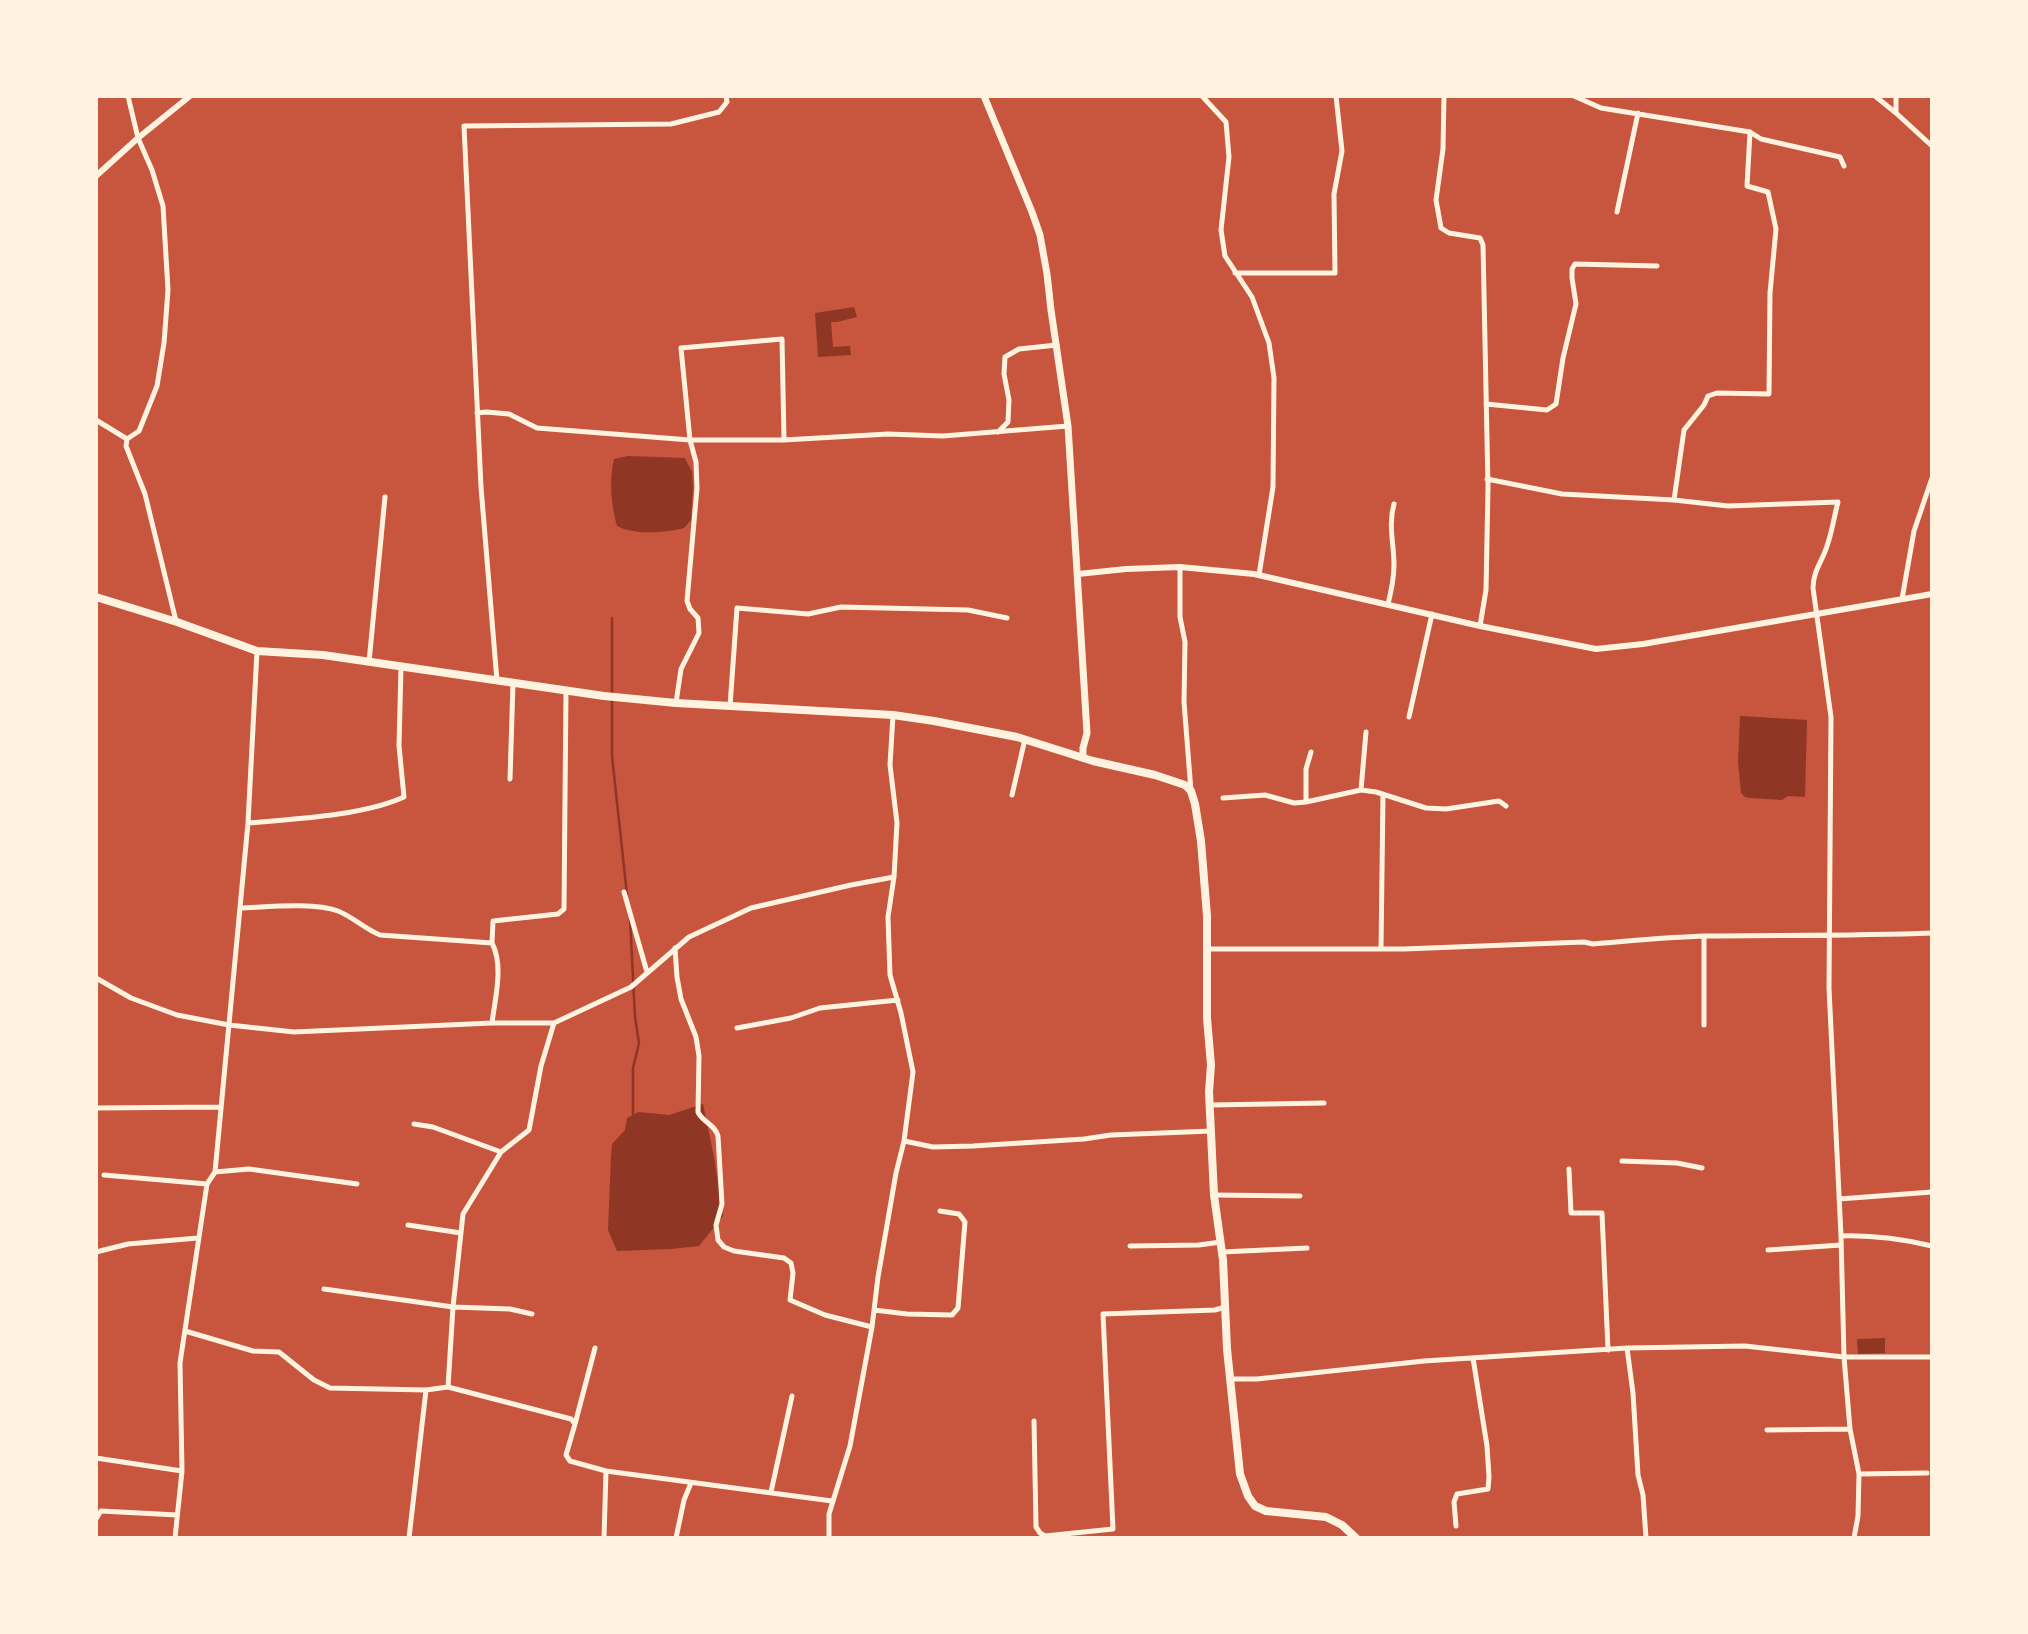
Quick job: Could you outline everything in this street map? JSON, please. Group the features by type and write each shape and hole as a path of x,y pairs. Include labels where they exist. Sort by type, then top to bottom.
{"main road":[{"path":"984,96 1040,235 1048,274 1068,426 1087,733 1083,758"},
{"path":"96,597 257,651 323,655 604,696 676,703 892,715 955,724 1025,739 1083,758 1185,785 1191,791 1195,804 1207,916 1214,1195 1221,1247 1240,1474 1255,1506 1266,1511 1326,1517 1342,1525 1356,1538"}],"street":[{"path":"128,96 138,138 163,206 168,290 157,386 139,431 127,439 126,446 145,494 177,622"},
{"path":"96,175 190,96"},
{"path":"497,681 481,487 464,126 671,124 719,112 727,102 726,96"},
{"path":"1202,96 1226,122 1229,157 1221,230 1225,256 1252,297 1269,343 1274,378 1273,487 1259,575"},
{"path":"1235,273 1335,273 1334,194 1342,151 1336,96"},
{"path":"1444,96 1443,149 1436,200 1441,228 1449,233 1479,238 1483,245 1488,479 1486,590 1480,626"},
{"path":"1574,96 1601,108 1750,132 1761,139 1840,157 1844,166"},
{"path":"1875,96 1911,124 1932,146"},
{"path":"1896,96 1896,113"},
{"path":"1617,212 1638,113"},
{"path":"1674,500 1684,430 1708,396 1717,393 1769,394 1770,293 1776,229 1768,192 1747,186 1750,132"},
{"path":"1486,404 1547,410 1556,404 1563,358 1576,304 1572,278 1575,264 1657,266"},
{"path":"676,703 681,669 699,633 698,618 687,601 697,488 681,348 782,339 784,440"},
{"path":"998,432 1008,422 1005,357 1019,349 1056,345"},
{"path":"477,412 509,414 537,428 690,440 784,440 888,434 943,436 1068,426"},
{"path":"96,420 127,439"},
{"path":"1902,599 1914,531 1932,478"},
{"path":"1488,479 1562,494 1728,506 1838,502 1823,559 1813,575 1813,588 1831,717 1828,937 1844,1357 1850,1429 1859,1474 1858,1516 1854,1538"},
{"path":"369,662 384,497"},
{"path":"1388,604 1394,565 1391,536 1394,504"},
{"path":"1180,567 1180,617 1185,642 1184,702 1191,791"},
{"path":"1078,574 1180,567 1259,575 1480,626 1596,649 1643,644 1932,594"},
{"path":"730,706 737,608 808,614 841,607 968,610 1007,618"},
{"path":"1409,717 1432,614"},
{"path":"175,1538 182,1471 180,1363 207,1184 215,1172 219,1107 248,823 257,651"},
{"path":"248,823 359,810 390,804 404,797 399,746 401,667"},
{"path":"510,779 513,683"},
{"path":"492,1023 497,954 492,943 492,921 558,914 564,909 566,691"},
{"path":"829,1538 832,1501 850,1446 872,1327 913,1072 890,975 888,918 894,877 897,823 890,765 892,715"},
{"path":"1361,790 1366,732"},
{"path":"1012,795 1025,739"},
{"path":"1306,802 1307,769 1311,752"},
{"path":"1223,798 1265,794 1293,803 1361,790 1426,808 1446,809 1499,801 1506,806"},
{"path":"1381,949 1383,794"},
{"path":"96,978 131,998 177,1015 229,1025 294,1032 492,1023 554,1023 631,987 689,937 751,908 894,877"},
{"path":"624,892 647,972"},
{"path":"240,908 334,909 348,915 366,930 380,935 492,943"},
{"path":"1206,949 1381,949 1584,942 1593,944 1704,936 1828,937 1932,933"},
{"path":"1704,936 1704,1025"},
{"path":"675,948 681,999 698,1046 698,1112 718,1136 722,1204 716,1225 718,1240 724,1247 734,1251 783,1258 791,1263 793,1273 790,1300 825,1315 872,1327"},
{"path":"737,1028 791,1018 820,1008 898,1000"},
{"path":"448,1387 463,1214 501,1152 529,1130 541,1066 554,1023"},
{"path":"1211,1105 1324,1103"},
{"path":"96,1108 219,1107"},
{"path":"414,1124 432,1127 501,1152"},
{"path":"904,1141 933,1147 973,1146 1111,1135 1212,1131"},
{"path":"1622,1161 1677,1163 1702,1168"},
{"path":"1569,1169 1571,1213 1602,1213 1608,1350"},
{"path":"215,1172 249,1170 358,1184"},
{"path":"104,1175 207,1184"},
{"path":"1839,1199 1932,1192"},
{"path":"1214,1195 1300,1196"},
{"path":"874,1310 952,1315 958,1308 965,1222 959,1214 940,1211"},
{"path":"408,1225 461,1233"},
{"path":"1841,1236 1884,1237 1932,1246"},
{"path":"96,1252 128,1244 198,1238"},
{"path":"1130,1245 1307,1248"},
{"path":"1768,1250 1841,1245"},
{"path":"324,1289 453,1307 510,1309 532,1314"},
{"path":"1034,1421 1036,1527 1040,1533 1045,1536 1071,1535 1113,1529 1103,1314 1215,1310 1225,1307"},
{"path":"185,1331 253,1352 279,1352 314,1380 330,1388 426,1390 448,1387 571,1419 575,1424"},
{"path":"1230,1379 1256,1379 1377,1365 1627,1348 1745,1346 1844,1357 1932,1357"},
{"path":"1627,1348 1646,1538"},
{"path":"595,1349 566,1455 570,1461 606,1471 832,1501"},
{"path":"1456,1526 1454,1502 1457,1494 1488,1489 1487,1446 1473,1358"},
{"path":"409,1538 426,1390"},
{"path":"771,1492 792,1396"},
{"path":"1767,1430 1850,1429"},
{"path":"96,1458 182,1471"},
{"path":"604,1538 606,1471"},
{"path":"1859,1474 1927,1473"},
{"path":"676,1538 684,1500 691,1483"},
{"path":"96,1519 101,1511 177,1515"}],"shaded area":[{"path":"854,307 857,317 831,322 833,347 850,346 851,355 818,357 815,313"},
{"path":"628,456 685,458 692,472 693,487 691,520 684,528 650,532 632,531 617,526 611,492 612,467 614,459"},
{"path":"1740,716 1807,720 1805,797 1788,796 1782,800 1750,798 1741,793 1738,762"},
{"path":"703,1104 723,1216 699,1246 617,1251 608,1230 611,1157 612,1144 625,1130 627,1118 638,1112 669,1115"},
{"path":"1885,1338 1885,1353 1858,1354 1857,1339"}],"waterway":[{"path":"612,618 612,756 627,895"},
{"path":"630,919 635,1017 639,1043 633,1068 633,1114"}]}
